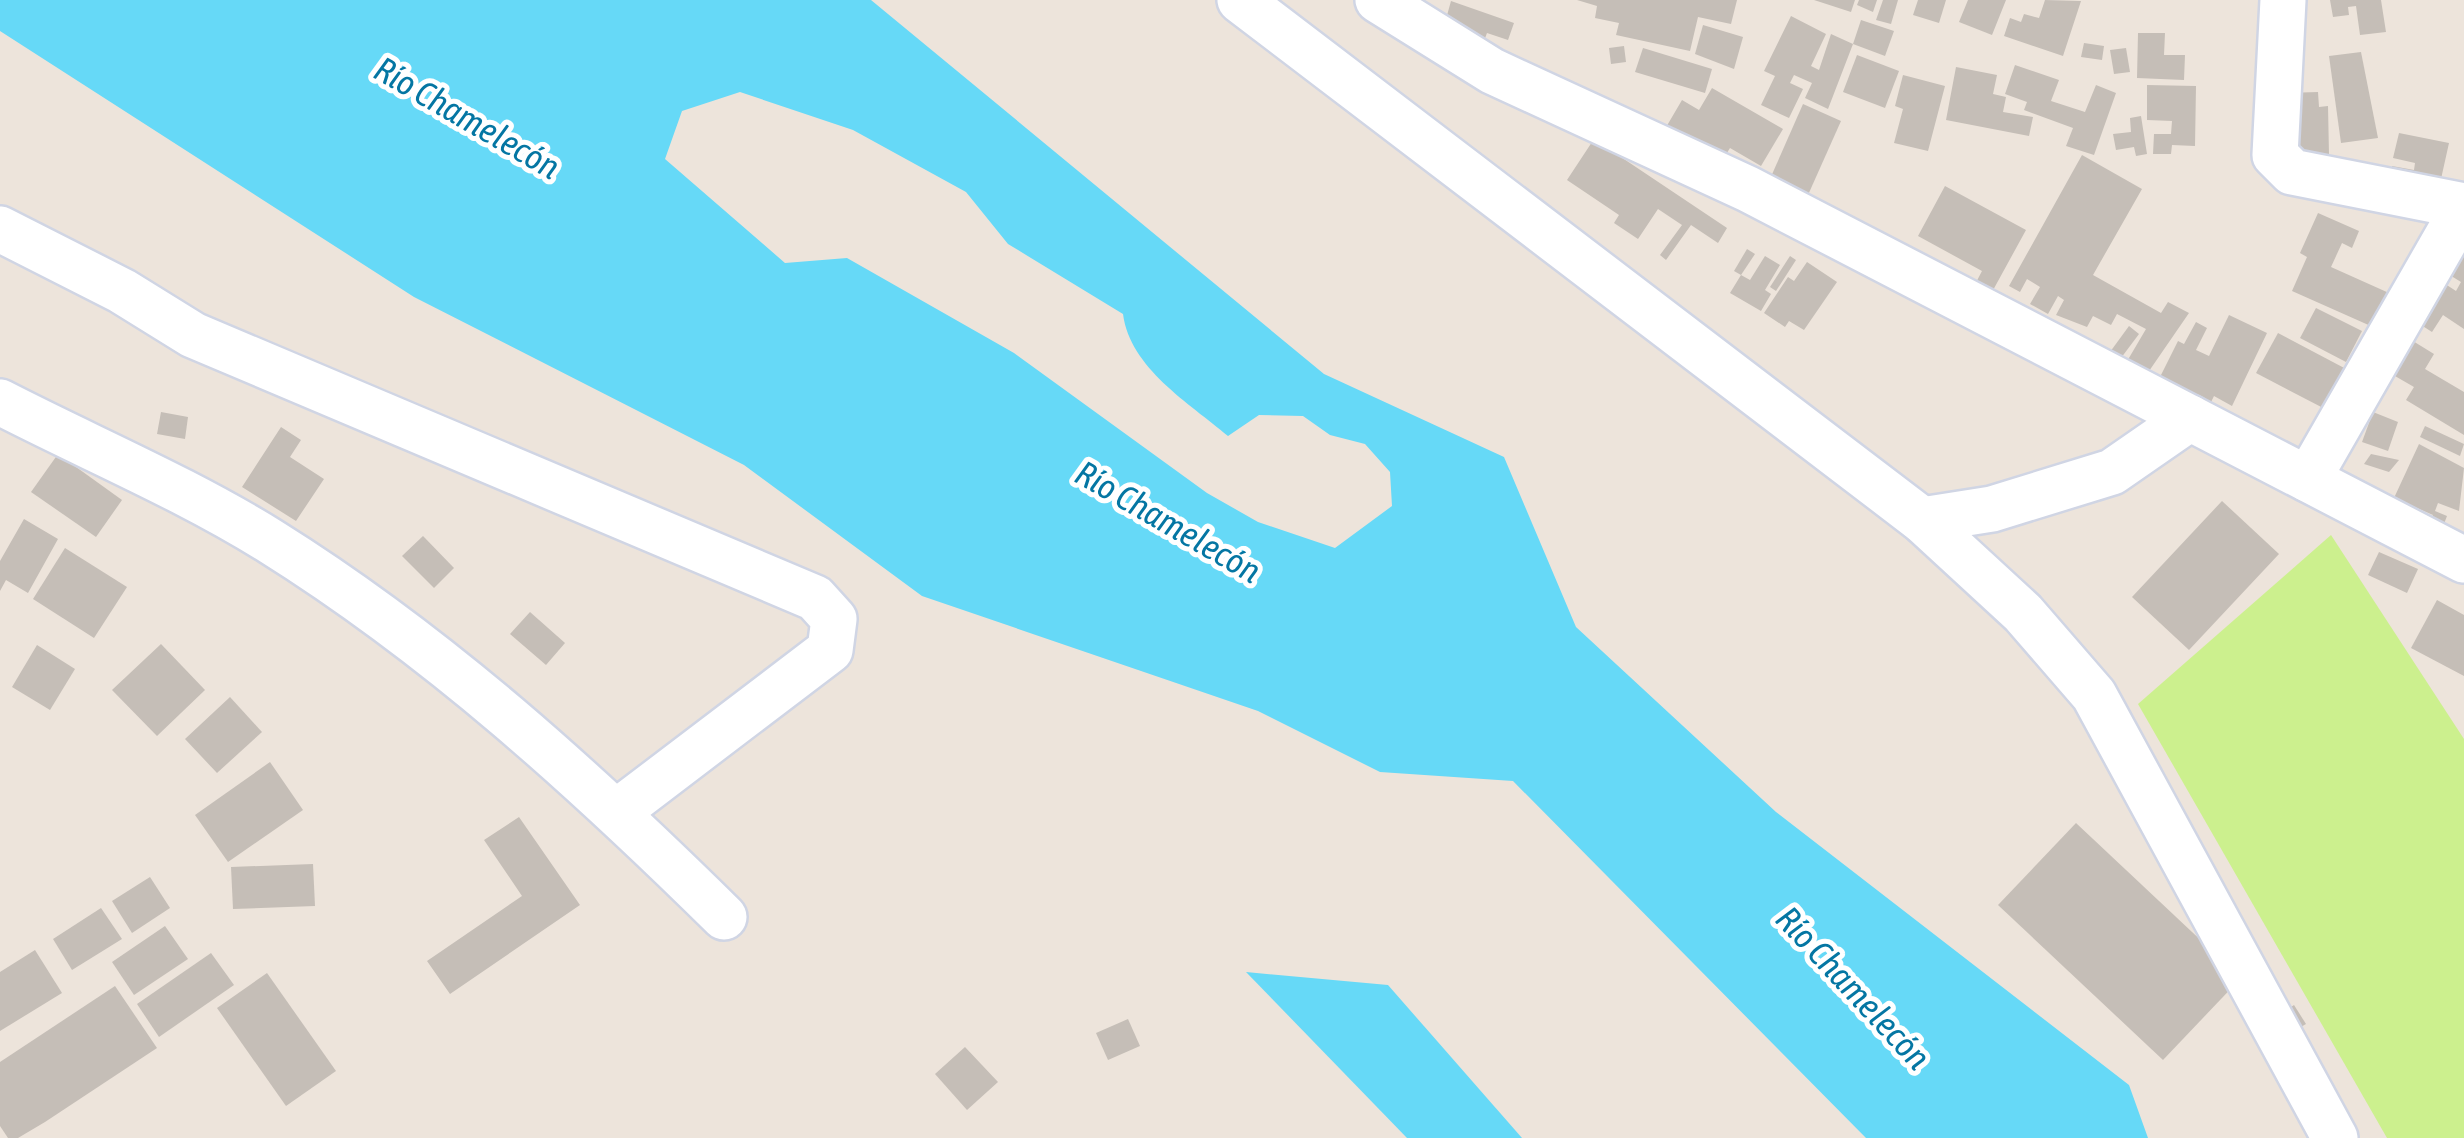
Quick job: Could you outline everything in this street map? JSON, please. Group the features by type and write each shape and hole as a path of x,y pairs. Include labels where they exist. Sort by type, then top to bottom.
{"street":[{"path":"1240,0 1922,520 2023,613 2094,695 2336,1138"},
{"path":"1378,0 1492,72 1748,190 2464,560"},
{"path":"2283,0 2273,126 2275,154 2292,172 2464,207 2308,479"},
{"path":"0,229 122,291 193,335 815,598 834,618 830,650 618,812"},
{"path":"0,402 267,540 420,642 618,812 724,917"},
{"path":"1922,520 1992,509 2112,472 2190,418"}],"green space":[{"path":"2331,535 2464,739 2464,1138 2387,1138 2138,704"}],"water":[{"name":"Río Chamelecón","path":"0,0 871,0 1324,374 1504,457 1576,627 1776,812 2129,1085 2148,1138 1866,1138 1513,781 1380,772 1258,711 922,596 744,465 414,297 0,31","holes":["740,92 853,130 966,192 1008,244 1123,314 1128,333 1149,368 1228,436 1259,415 1303,416 1330,435 1365,444 1390,472 1392,506 1335,548 1258,522 1207,493 1014,353 847,258 785,263 665,159 682,111"]},
{"path":"1246,972 1388,985 1522,1138 1407,1138"}],"building":[{"path":"1577,0 1737,0 1731,24 1698,17 1690,51 1616,35 1619,23 1595,18 1597,6"},
{"path":"1814,0 1855,0 1851,12"},
{"path":"1859,0 1877,0 1873,12 1857,5"},
{"path":"1883,0 1898,0 1891,24 1876,20"},
{"path":"1918,0 1946,0 1939,23 1913,15"},
{"path":"1968,0 2006,0 1992,35 1959,22"},
{"path":"2045,0 2081,1 2063,56 2004,36 2010,18 2021,22 2024,14 2039,18"},
{"path":"2330,0 2381,0 2386,32 2360,35 2356,6 2348,7 2349,15 2333,17"},
{"path":"1451,1 1514,23 1508,40 1487,33 1484,41 1461,34 1464,25 1446,19"},
{"path":"1791,16 1826,34 1811,66 1819,70 1831,34 1853,44 1828,109 1805,98 1812,83 1794,75 1790,83 1803,89 1789,118 1761,105 1775,76 1764,71"},
{"path":"1861,20 1894,31 1885,56 1853,44"},
{"path":"1703,25 1743,37 1734,69 1695,54"},
{"path":"2138,33 2165,33 2164,55 2185,55 2184,80 2137,78"},
{"path":"2084,43 2104,46 2102,60 2081,57"},
{"path":"1624,46 1626,62 1611,64 1609,48"},
{"path":"1643,48 1712,69 1705,93 1635,72"},
{"path":"2126,48 2130,72 2114,74 2110,50"},
{"path":"2361,52 2378,138 2341,143 2329,56"},
{"path":"1857,55 1899,71 1885,108 1843,92"},
{"path":"2015,65 2059,80 2051,101 2085,112 2096,85 2116,93 2094,155 2066,146 2073,128 2024,110 2027,102 2005,94"},
{"path":"1956,67 1997,75 1993,94 2006,97 2003,112 2033,117 2029,136 1946,120"},
{"path":"1903,75 1945,86 1928,151 1894,143 1903,109 1895,106"},
{"path":"2147,85 2196,86 2195,146 2172,145 2171,154 2153,154 2154,134 2171,134 2172,121 2147,120"},
{"path":"1712,88 1783,129 1761,166 1730,148 1722,161 1665,129 1682,100 1699,110"},
{"path":"2318,92 2319,107 2328,106 2329,155 2286,155 2285,93"},
{"path":"1803,104 1841,121 1808,195 1770,179"},
{"path":"2141,116 2147,154 2136,156 2134,147 2116,150 2113,134 2131,132 2130,118"},
{"path":"2399,133 2449,143 2439,188 2390,177 2392,166 2414,170 2415,163 2393,158"},
{"path":"1594,139 1727,228 1718,243 1691,225 1666,260 1660,255 1682,225 1658,209 1638,239 1614,223 1619,215 1567,180"},
{"path":"2082,155 2142,189 2093,275 2161,313 2168,302 2189,313 2147,374 2126,363 2146,329 2117,314 2111,325 2093,316 2087,327 2056,315 2064,300 2058,296 2048,314 2030,304 2040,287 2027,279 2020,292 2009,286"},
{"path":"1945,186 2026,230 1986,303 1970,294 1982,271 1918,236"},
{"path":"2318,213 2359,231 2352,248 2342,243 2331,267 2389,293 2373,327 2292,291 2307,257 2300,253"},
{"path":"2464,232 2464,329 2443,315 2432,332 2407,316 2433,276 2456,291 2461,282 2440,269"},
{"path":"1747,249 1755,254 1741,275 1734,271"},
{"path":"1765,256 1780,265 1765,290 1771,294 1761,311 1730,293 1741,275 1750,280"},
{"path":"1790,256 1796,260 1776,291 1770,287"},
{"path":"1807,262 1837,282 1804,330 1789,321 1785,327 1764,313 1788,277 1794,281"},
{"path":"2316,308 2362,331 2346,362 2300,338"},
{"path":"2229,315 2267,333 2232,406 2214,396 2209,406 2158,381 2178,341 2184,344 2196,322 2207,328 2196,350 2209,356"},
{"path":"2129,326 2139,334 2112,370 2102,363"},
{"path":"2278,333 2348,370 2327,410 2256,373"},
{"path":"2408,338 2434,354 2425,369 2464,392 2464,435 2406,400 2414,387 2388,372"},
{"path":"161,412 188,417 185,439 157,434"},
{"path":"2373,412 2398,422 2388,451 2362,442"},
{"path":"2425,426 2464,444 2460,456 2420,437"},
{"path":"281,427 301,440 290,457 324,479 296,521 242,487"},
{"path":"2419,444 2464,468 2459,511 2438,503 2435,511 2447,516 2442,529 2429,524 2433,515 2394,498"},
{"path":"58,454 122,500 96,537 31,492"},
{"path":"2371,454 2399,460 2389,472 2364,464"},
{"path":"2222,501 2279,554 2189,650 2132,597"},
{"path":"24,519 58,539 28,593 6,580 0,591 0,561"},
{"path":"423,536 454,568 434,588 402,556"},
{"path":"65,548 127,587 94,638 33,599"},
{"path":"2379,552 2418,569 2407,593 2368,575"},
{"path":"2437,600 2464,615 2464,676 2411,648"},
{"path":"530,612 565,643 546,665 510,634"},
{"path":"161,644 205,690 157,736 112,690"},
{"path":"37,645 75,669 50,710 12,687"},
{"path":"230,697 262,732 217,773 185,739"},
{"path":"270,762 303,810 228,862 195,815"},
{"path":"519,817 580,905 450,994 427,961 522,896 484,840"},
{"path":"2076,823 2241,978 2163,1060 1998,905"},
{"path":"313,864 315,906 233,909 231,867"},
{"path":"150,877 170,908 132,933 112,901"},
{"path":"101,908 122,939 72,970 53,939"},
{"path":"165,926 188,959 134,995 112,962"},
{"path":"35,950 62,993 0,1031 0,972"},
{"path":"211,953 234,985 159,1037 137,1004"},
{"path":"267,973 336,1071 286,1106 217,1008"},
{"path":"115,986 157,1048 45,1122 18,1138 8,1138 0,1126 0,1062"},
{"path":"2294,1005 2306,1024 2292,1032 2281,1014"},
{"path":"1128,1019 1140,1046 1108,1060 1096,1033"},
{"path":"965,1047 998,1082 967,1110 935,1074"}]}
